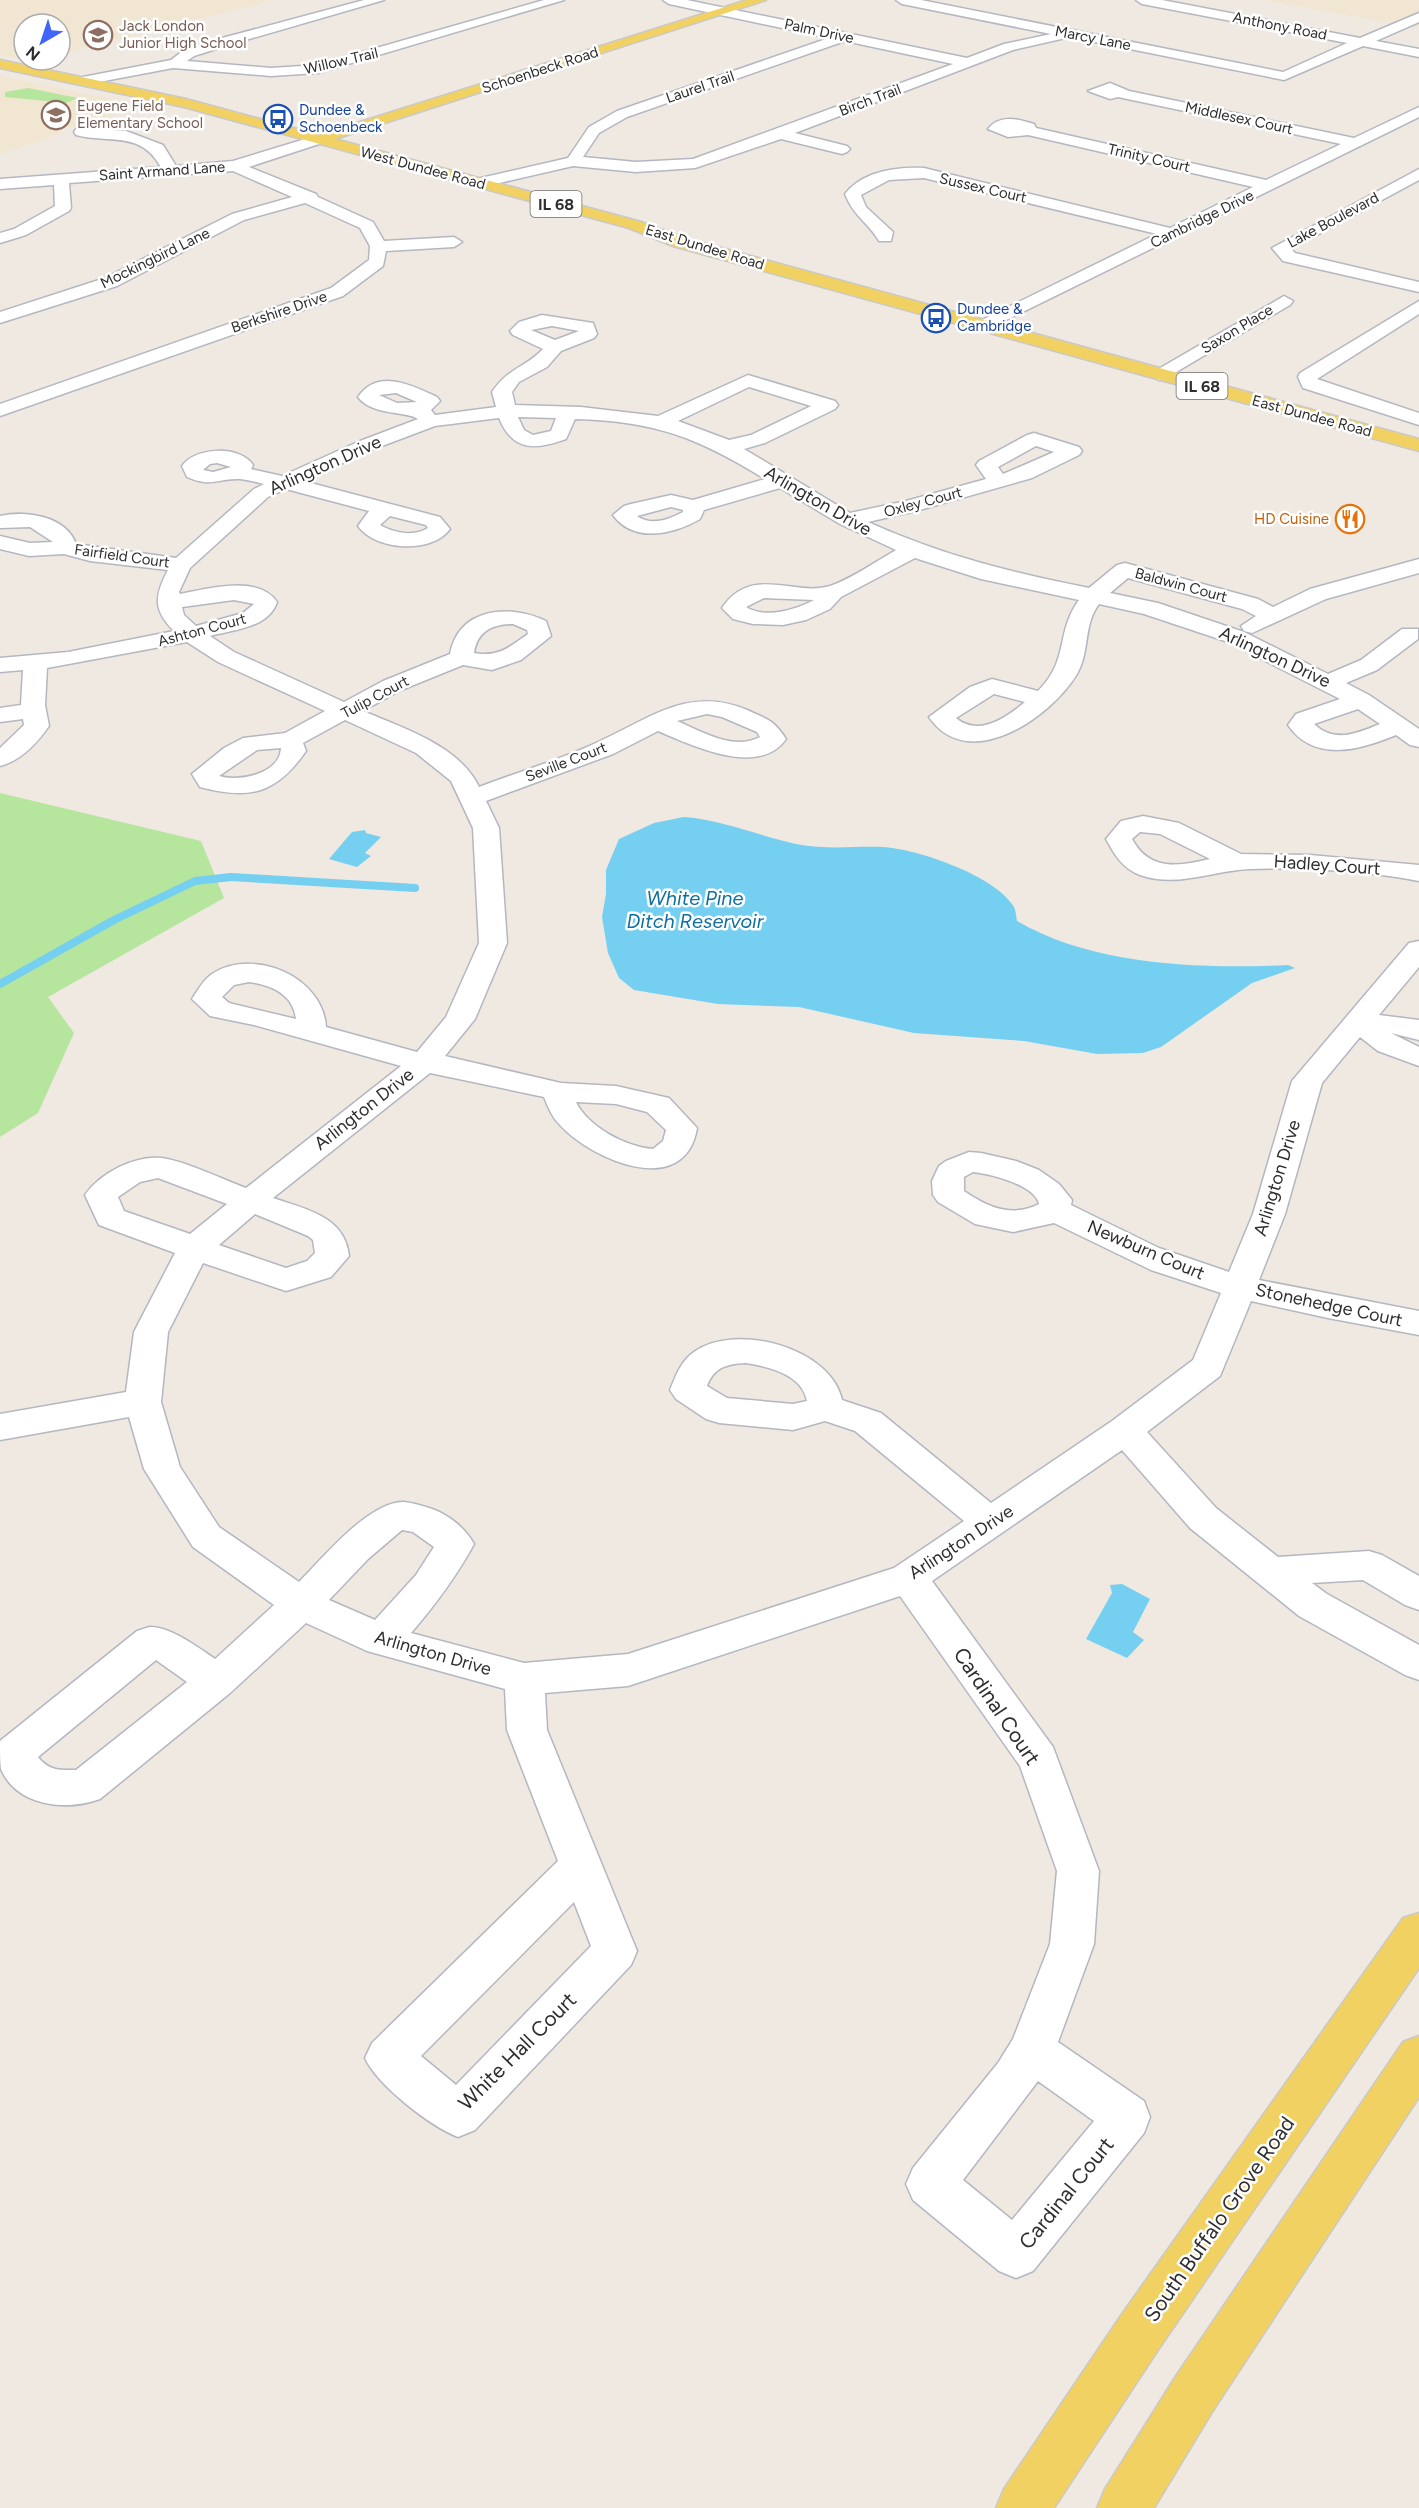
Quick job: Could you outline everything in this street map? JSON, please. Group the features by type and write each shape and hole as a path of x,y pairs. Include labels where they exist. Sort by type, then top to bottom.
{"main road":[{"name":"Schoenbeck Road","path":"320,140 760,0"},
{"name":"West Dundee Road","path":"0,64 186,103 635,225"},
{"name":"East Dundee Road","path":"635,225 680,242 1419,432"},
{"name":"East Dundee Road","path":"1168,369 1419,445"},
{"name":"South Buffalo Grove Road","path":"1023,2508 1147,2322 1419,1932"},
{"path":"1124,2508 1194,2394 1419,2057"}],"street":[{"path":"173,64 189,53 378,0"},
{"name":"Willow Trail","path":"82,81 173,64 271,72 318,69 558,0"},
{"name":"Palm Drive","path":"669,0 969,63"},
{"name":"Marcy Lane","path":"902,0 1284,76 1363,42"},
{"name":"Anthony Road","path":"1142,0 1419,53"},
{"path":"1363,42 1419,16"},
{"name":"Birch Trail","path":"478,183 573,161 636,166 637,176 644,180 662,181 673,177 670,166 712,158 1009,47 1071,33"},
{"name":"Laurel Trail","path":"573,161 594,130 622,114 844,36"},
{"name":"Middlesex Court","path":"1121,94 1358,143"},
{"name":"Cambridge Drive","path":"992,322 1419,111"},
{"name":"Trinity Court","path":"1028,131 1270,186"},
{"path":"81,132 126,135 158,148 171,171"},
{"path":"780,134 842,149"},
{"name":"Saint Armand Lane","path":"0,184 235,166 320,140"},
{"path":"235,166 310,197 367,225 378,246 454,242"},
{"name":"Sussex Court","path":"895,242 859,209 853,194 862,186 882,177 907,172 924,173 1172,233"},
{"name":"Lake Boulevard","path":"1419,174 1280,248 1289,257 1419,287"},
{"path":"0,238 20,232 63,208 61,178"},
{"name":"Mockingbird Lane","path":"0,318 111,282 238,217 310,197"},
{"name":"Berkshire Drive","path":"0,410 337,292 377,262 378,246"},
{"name":"Saxon Place","path":"1168,369 1284,301"},
{"path":"1419,306 1308,378 1310,384 1419,419"},
{"path":"507,411 502,392 512,378 540,363 555,347"},
{"path":"661,422 748,381 828,405 758,439 726,447"},
{"path":"720,394 751,403"},
{"path":"771,409 802,418"},
{"name":"Arlington Drive","path":"1408,732 1361,700 1329,682 1236,637 1150,608 988,574 913,549 847,520 726,447 696,433 661,422 568,413 507,411 425,416 368,445 261,493 181,565 168,592 173,617 191,634 226,657 426,747 462,777 486,828 493,943 460,1019 424,1063 194,1248 151,1332 142,1402 162,1469 206,1537 301,1604 381,1640 524,1679 628,1670 908,1578 1125,1430 1208,1366 1269,1214 1307,1081 1419,949"},
{"path":"237,472 385,510"},
{"path":"694,506 781,481"},
{"name":"Oxley Court","path":"847,520 909,507 999,482"},
{"name":"Fairfield Court","path":"0,522 16,518 30,518 59,534 66,543 64,548"},
{"name":"Fairfield Court","path":"0,542 29,550 64,548 90,554 181,565"},
{"path":"828,594 913,549"},
{"path":"1236,637 1272,615 1318,594 1419,566"},
{"name":"Baldwin Court","path":"1096,596 1125,570 1250,604 1272,615"},
{"name":"Ashton Court","path":"0,665 35,664 68,659 191,634 251,618 264,608 266,602 261,596 241,592 171,603"},
{"path":"1044,700 1066,673 1082,613 1096,596"},
{"path":"1329,682 1369,665 1410,634"},
{"name":"Tulip Court","path":"290,741 391,686 461,658"},
{"path":"0,759 19,746 37,726 33,710 35,664"},
{"path":"1361,700 1305,719 1300,725 1316,738 1331,743 1353,744 1408,732"},
{"path":"0,715 33,710"},
{"name":"Seville Court","path":"472,798 604,749 658,722"},
{"name":"Hadley Court","path":"1236,862 1275,859 1419,873"},
{"path":"1358,1022 1406,1025 1419,1031"},
{"path":"1358,1022 1388,1045 1419,1057"},
{"path":"311,1032 424,1063 450,1066 561,1092"},
{"path":"161,1168 308,1222 324,1231 332,1241 332,1256 319,1269 286,1280 194,1248 110,1218 102,1195 118,1179 141,1169 161,1168"},
{"name":"Newburn Court","path":"1054,1210 1176,1267 1240,1287"},
{"name":"Stonehedge Court","path":"1240,1287 1355,1313 1419,1323"},
{"path":"0,1427 142,1402"},
{"path":"826,1408 868,1422 991,1523"},
{"path":"1125,1430 1203,1518 1313,1605 1419,1664"},
{"path":"216,1682 301,1604 355,1548 390,1519 403,1516 422,1520 435,1527 454,1544 430,1586 381,1640"},
{"path":"1271,1572 1370,1565 1419,1595"},
{"name":"Cardinal Court","path":"908,1578 1038,1759 1078,1871 1072,1944 1032,2050"},
{"name":"White Hall Court","path":"524,1679 527,1730 615,1951 458,2115 388,2058 581,1866"}],"shaded area":[{"name":"Jack London Junior High School","path":"0,0 272,0 72,52 72,12 12,12 12,58 0,55"},
{"path":"1264,0 1419,0 1419,28"},
{"name":"Eugene Field Elementary School","path":"0,76 140,105 85,126 61,128 59,130 62,133 0,155"}],"green space":[{"path":"28,88 78,98 66,103 5,97 5,92"},
{"path":"0,793 201,841 224,898 48,997 74,1033 38,1113 0,1137"}],"water":[{"name":"White Pine Ditch Reservoir","path":"684,817 713,821 796,844 830,847 883,847 935,859 955,866 991,885 1014,907 1017,921 1047,936 1114,956 1184,965 1288,965 1295,968 1252,983 1161,1047 1143,1053 1097,1054 1024,1041 914,1033 799,1007 718,1004 634,990 619,978 608,953 602,917 606,894 606,870 619,839 654,823"},
{"path":"365,830 366,833 381,837 365,853 371,856 357,867 329,859 352,832"},
{"path":"1122,1584 1150,1599 1133,1632 1144,1640 1127,1658 1086,1639 1112,1593 1110,1585"}],"waterway":[{"path":"0,984 114,920 195,881 231,877 415,888"}],"place":[{"name":"Jack London Junior High School","path":"98,35"},
{"name":"Eugene Field Elementary School","path":"56,115"},
{"name":"Dundee & Schoenbeck","path":"278,119"},
{"name":"Dundee & Cambridge","path":"936,318"},
{"name":"HD Cuisine","path":"1350,519"}]}
